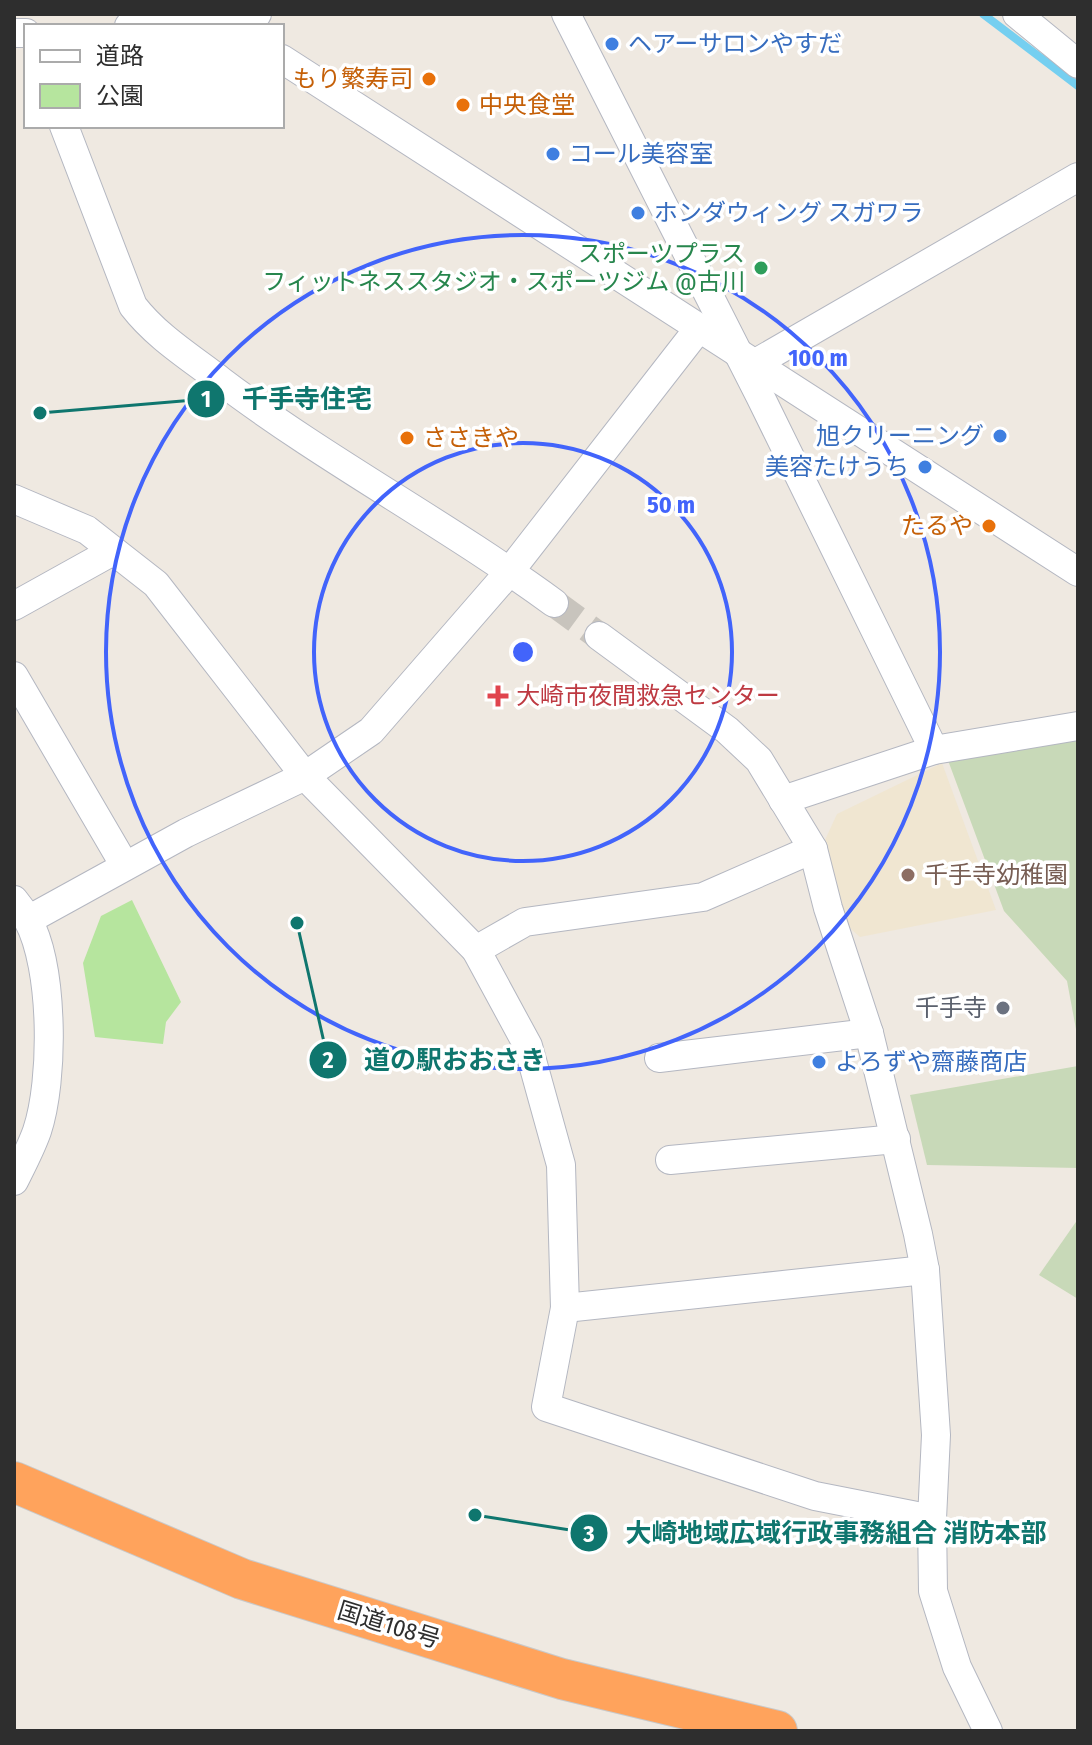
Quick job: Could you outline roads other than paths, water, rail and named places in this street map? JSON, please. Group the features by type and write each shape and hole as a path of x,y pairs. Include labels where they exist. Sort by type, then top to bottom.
{"highway":[{"name":"国道108号","path":"14,1482 242,1579 562,1679 777,1731"}],"street":[{"path":"194,24 227,23 257,14"},
{"path":"566,14 746,358 934,750"},
{"path":"1017,14 1078,64"},
{"path":"284,60 1078,572"},
{"path":"65,128 133,306 149,326 264,413 510,571 554,603"},
{"path":"746,358 1078,177"},
{"path":"14,1181 37,1130 46,1087 49,1038 40,951 21,910 125,866 305,776 371,731 510,571 699,328"},
{"path":"14,499 87,530 156,584 305,776 476,950 528,1046 561,1165 565,1308 546,1407 815,1496 932,1519"},
{"path":"14,606 113,551"},
{"path":"599,636 727,730 759,760 813,849 828,908 869,1033 925,1270 936,1435 933,1591 957,1667 988,1731"},
{"path":"14,676 125,866"},
{"path":"783,800 934,750 1078,726"},
{"path":"476,950 525,922 703,897 813,849"},
{"path":"659,1058 869,1033"},
{"path":"670,1160 896,1139"},
{"path":"565,1308 925,1270"}],"waterway":[{"path":"983,14 1078,86"}],"tunnel":[{"path":"554,603 599,636"}],"place":[{"name":"ヘアーサロンやすだ","path":"612,44"},
{"name":"もり繁寿司","path":"429,79"},
{"name":"中央食堂","path":"463,105"},
{"name":"コール美容室","path":"553,154"},
{"name":"ホンダウィング スガワラ","path":"638,213"},
{"name":"スポーツプラス フィットネススタジオ・スポーツジム @古川","path":"761,268"},
{"name":"千手寺住宅","path":"40,413"},
{"name":"旭クリーニング","path":"1000,436"},
{"name":"ささきや","path":"407,438"},
{"name":"美容たけうち","path":"925,467"},
{"name":"たるや","path":"989,526"},
{"name":"大崎市夜間救急センター","path":"498,696"},
{"name":"千手寺幼稚園","path":"908,875"},
{"name":"道の駅おおさき","path":"297,923"},
{"name":"千手寺","path":"1003,1008"},
{"name":"よろずや齋藤商店","path":"819,1062"},
{"name":"大崎地域広域行政事務組合 消防本部","path":"475,1515"}]}
